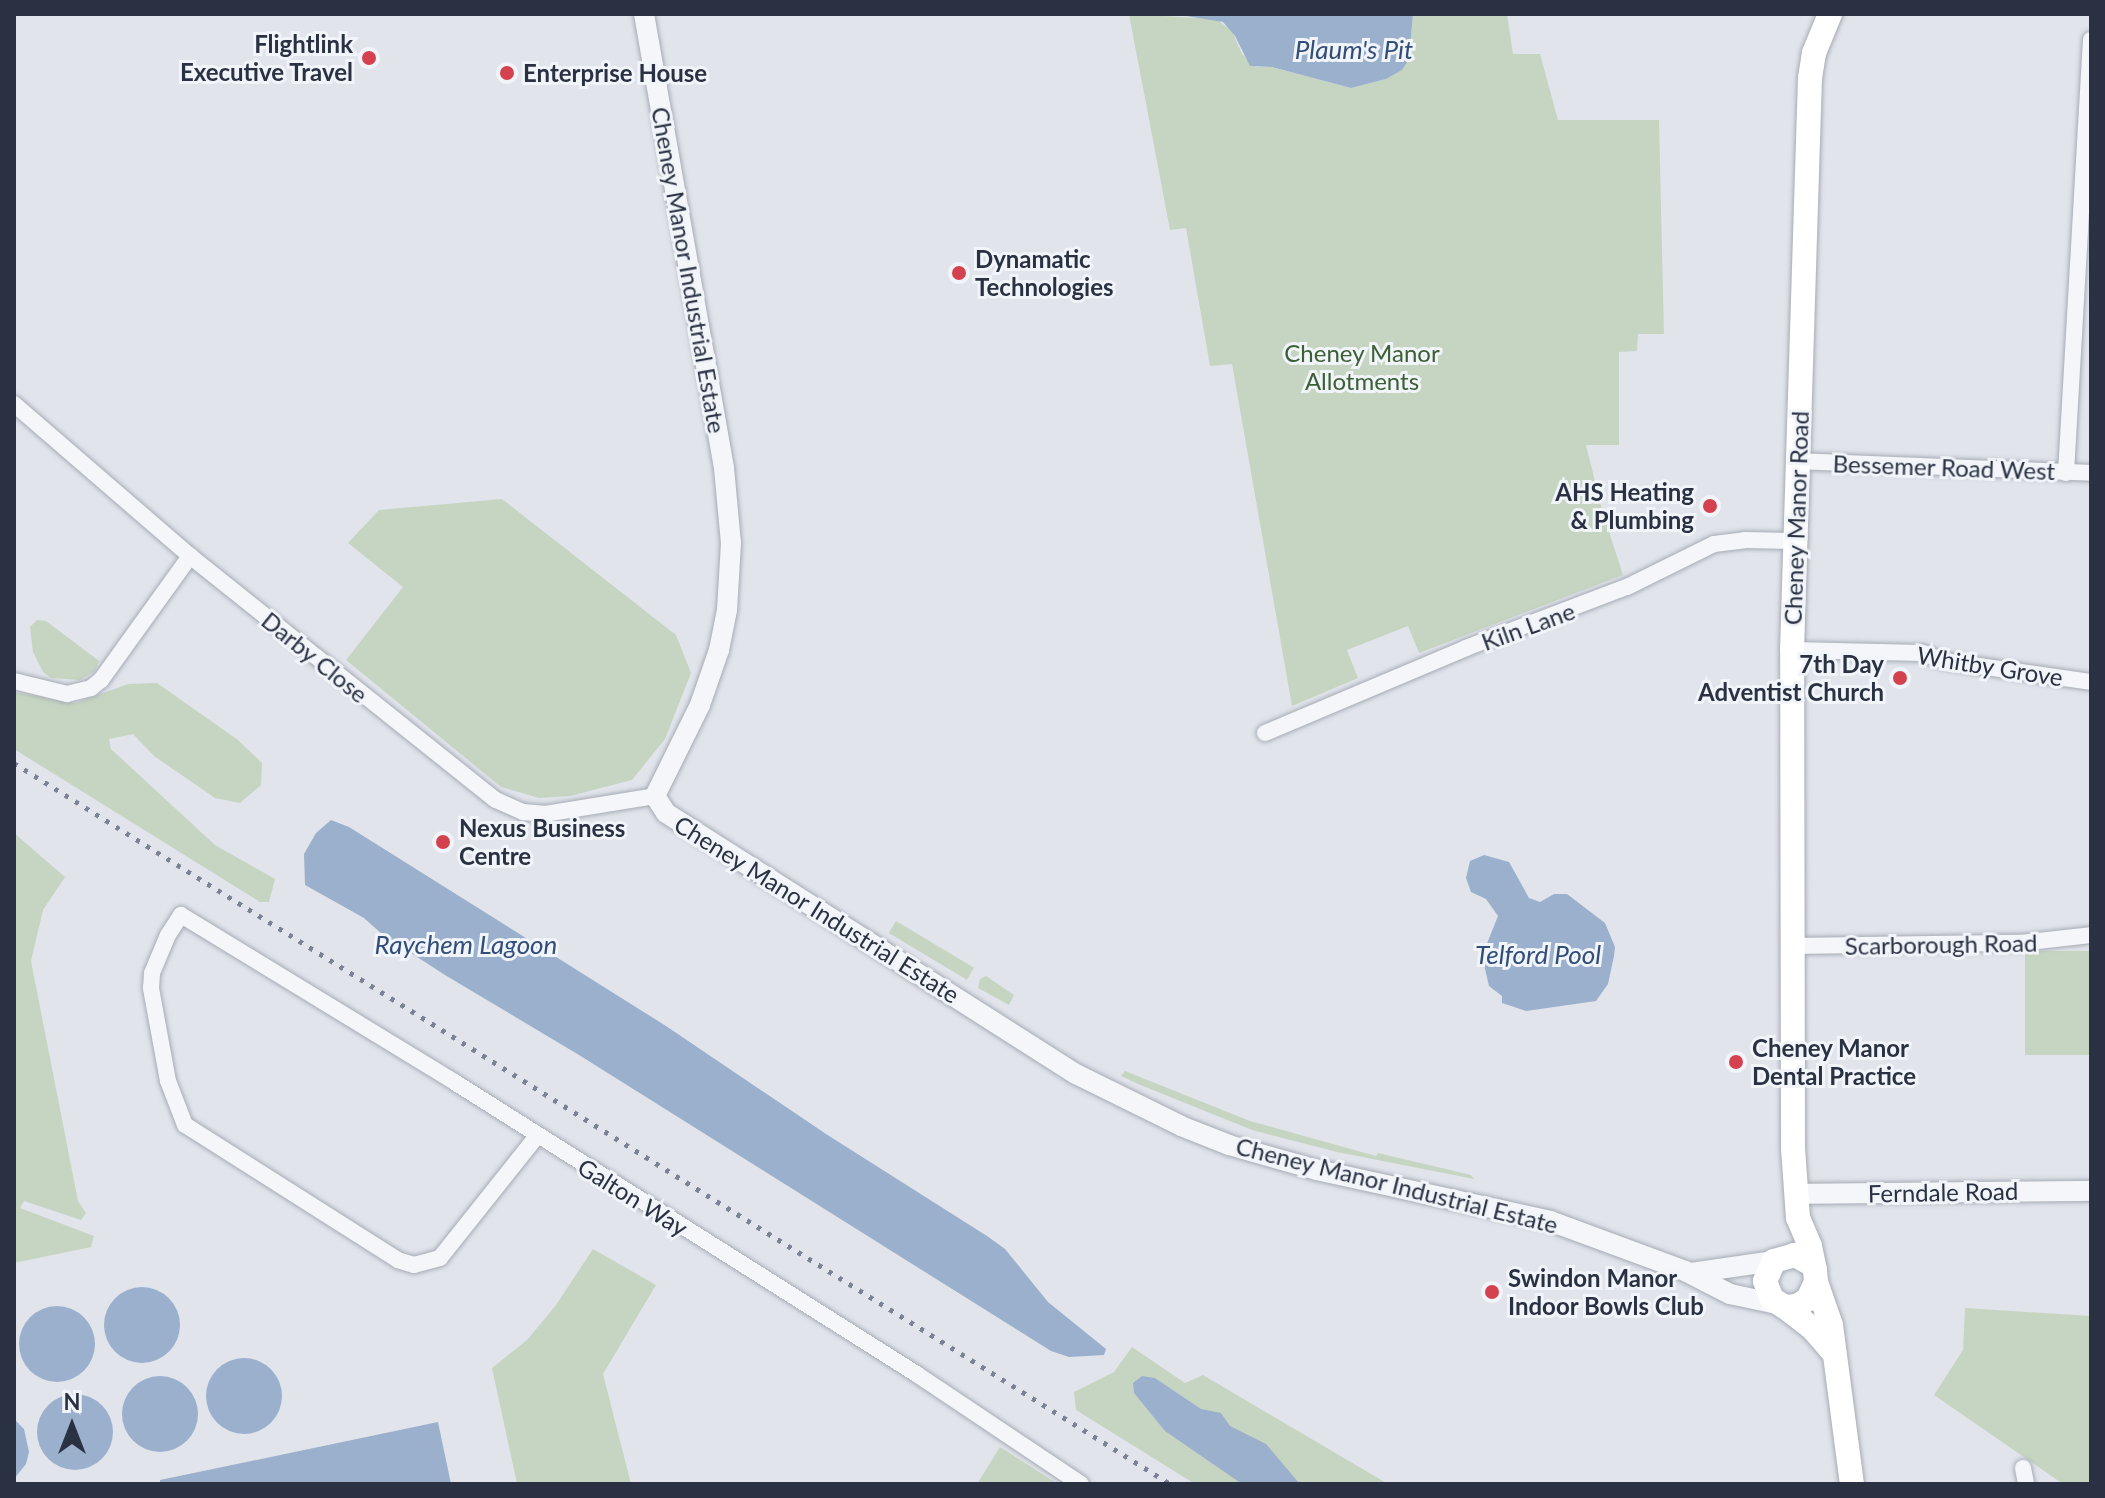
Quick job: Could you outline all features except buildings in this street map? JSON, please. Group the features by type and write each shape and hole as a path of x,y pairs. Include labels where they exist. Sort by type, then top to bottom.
{"main road":[{"name":"Cheney Manor Road","path":"1830,14 1814,53 1810,78 1794,541 1791,946 1797,1206 1827,1307 1852,1484"},
{"name":"Cheney Manor Road","path":"1778,1259 1797,1206"},
{"path":"1781,1305 1808,1299 1815,1274 1801,1256 1778,1259 1765,1281 1769,1294 1781,1305 1813,1329 1833,1352"}],"street":[{"name":"Cheney Manor Industrial Estate","path":"644,14 724,468 731,559 727,610 715,663 700,705 655,796 673,819 1076,1074 1142,1108 1229,1145 1317,1170 1519,1212 1691,1273 1709,1286 1743,1299 1781,1305"},
{"path":"2066,473 2086,194 2091,40"},
{"name":"Darby Close","path":"14,404 190,556 476,786 505,805 523,812 544,814 655,796"},
{"name":"Bessemer Road West","path":"1797,461 2091,473"},
{"name":"Kiln Lane","path":"1265,733 1455,653 1616,592 1714,544 1794,541"},
{"path":"14,681 67,694 91,688 101,680 190,556"},
{"name":"Whitby Grove","path":"1792,650 1923,653 1944,661 2091,682"},
{"name":"Galton Way","path":"537,1136 440,1258 414,1265 398,1260 199,1137 185,1125 176,1108 151,988 157,959 181,915 537,1136 918,1375 1081,1484"},
{"name":"Scarborough Road","path":"1791,946 2020,943 2091,935"},
{"name":"Ferndale Road","path":"1797,1206 2091,1191"},
{"name":"Cheney Manor Industrial Estate","path":"1691,1273 1778,1259"}],"green space":[{"name":"Cheney Manor Allotments","path":"1129,14 1216,19 1232,31 1242,54 1256,67 1272,67 1351,88 1386,79 1409,59 1413,14 1507,14 1513,54 1540,54 1558,120 1659,120 1664,334 1638,334 1637,351 1619,352 1619,445 1586,445 1602,510 1623,575 1419,653 1408,626 1347,650 1358,678 1292,706 1232,364 1210,366 1186,228 1170,230"},
{"path":"502,499 676,635 691,673 665,739 632,780 570,796 539,798 501,787 346,660 403,587 348,543 379,510"},
{"path":"37,620 46,621 99,661 95,671 80,680 51,678 43,672 33,652 30,627"},
{"path":"157,683 238,740 262,763 261,785 240,803 215,798 154,756 133,734 109,739 111,749 215,845 275,879 269,902 260,902 14,749 14,692 76,703 128,684"},
{"path":"14,833 65,877 43,910 31,961 78,1201 86,1213 81,1220 24,1201 20,1208 94,1236 91,1247 14,1263"},
{"path":"896,921 974,968 967,980 889,933"},
{"path":"2025,951 2091,951 2091,1055 2025,1055"},
{"path":"986,976 1014,995 1009,1005 978,988 980,979"},
{"path":"1125,1071 1250,1121 1376,1156 1378,1153 1471,1175 1474,1179 1337,1152 1252,1130 1121,1076"},
{"path":"593,1249 656,1285 603,1374 631,1484 517,1484 492,1368 527,1340 556,1305"},
{"path":"1965,1308 2091,1316 2091,1484 2063,1484 1934,1395 1963,1350"},
{"path":"1132,1347 1185,1383 1203,1375 1388,1484 1195,1484 1076,1410 1074,1392 1114,1372"},
{"path":"1000,1447 1058,1484 977,1484"}],"water":[{"name":"Plaum's Pit","path":"1174,14 1413,14 1409,59 1402,70 1386,79 1351,88 1272,67 1250,66 1235,36 1223,22"},
{"name":"Raychem Lagoon","path":"331,820 349,827 666,1026 826,1134 987,1236 1005,1249 1048,1302 1106,1349 1104,1355 1069,1357 1051,1351 579,1055 445,975 383,935 364,918 305,885 304,854 316,833"},
{"name":"Telford Pool","path":"1484,855 1509,862 1529,898 1540,902 1554,894 1567,894 1605,923 1615,947 1614,956 1608,984 1596,1001 1526,1011 1502,1003 1502,996 1489,986 1482,956 1498,916 1486,899 1471,892 1466,878 1470,861"},
{"path":"135,1287 149,1287 163,1293 174,1304 180,1325 177,1340 169,1352 149,1363 135,1363 121,1357 110,1346 104,1332 104,1318 110,1304 121,1293"},
{"path":"50,1306 64,1306 78,1312 89,1323 95,1344 92,1359 84,1371 64,1382 50,1382 36,1376 25,1365 19,1351 19,1337 25,1323 36,1312"},
{"path":"237,1358 251,1358 265,1364 276,1375 282,1396 279,1411 271,1423 251,1434 237,1434 223,1428 212,1417 206,1403 206,1389 212,1375 223,1364"},
{"path":"153,1376 167,1376 181,1382 192,1393 198,1414 195,1429 187,1441 167,1452 153,1452 139,1446 128,1435 122,1421 122,1407 128,1393 139,1382"},
{"path":"1142,1376 1155,1378 1201,1409 1221,1413 1230,1426 1266,1444 1300,1484 1242,1484 1165,1431 1134,1393 1133,1383"},
{"path":"68,1394 82,1394 96,1400 107,1411 113,1432 110,1447 102,1459 82,1470 68,1470 54,1464 43,1453 37,1439 37,1425 43,1411 54,1400"},
{"path":"14,1419 24,1429 29,1452 26,1464 14,1479"},
{"path":"438,1422 451,1484 160,1484 160,1480"}],"railway":[{"path":"14,763 1170,1484"}],"place":[{"name":"Flightlink Executive Travel","path":"369,58"},
{"name":"Enterprise House","path":"507,73"},
{"name":"Dynamatic Technologies","path":"959,273"},
{"name":"AHS Heating & Plumbing","path":"1710,506"},
{"name":"7th Day Adventist Church","path":"1900,678"},
{"name":"Nexus Business Centre","path":"443,842"},
{"name":"Cheney Manor Dental Practice","path":"1736,1062"},
{"name":"Swindon Manor Indoor Bowls Club","path":"1492,1292"}]}
